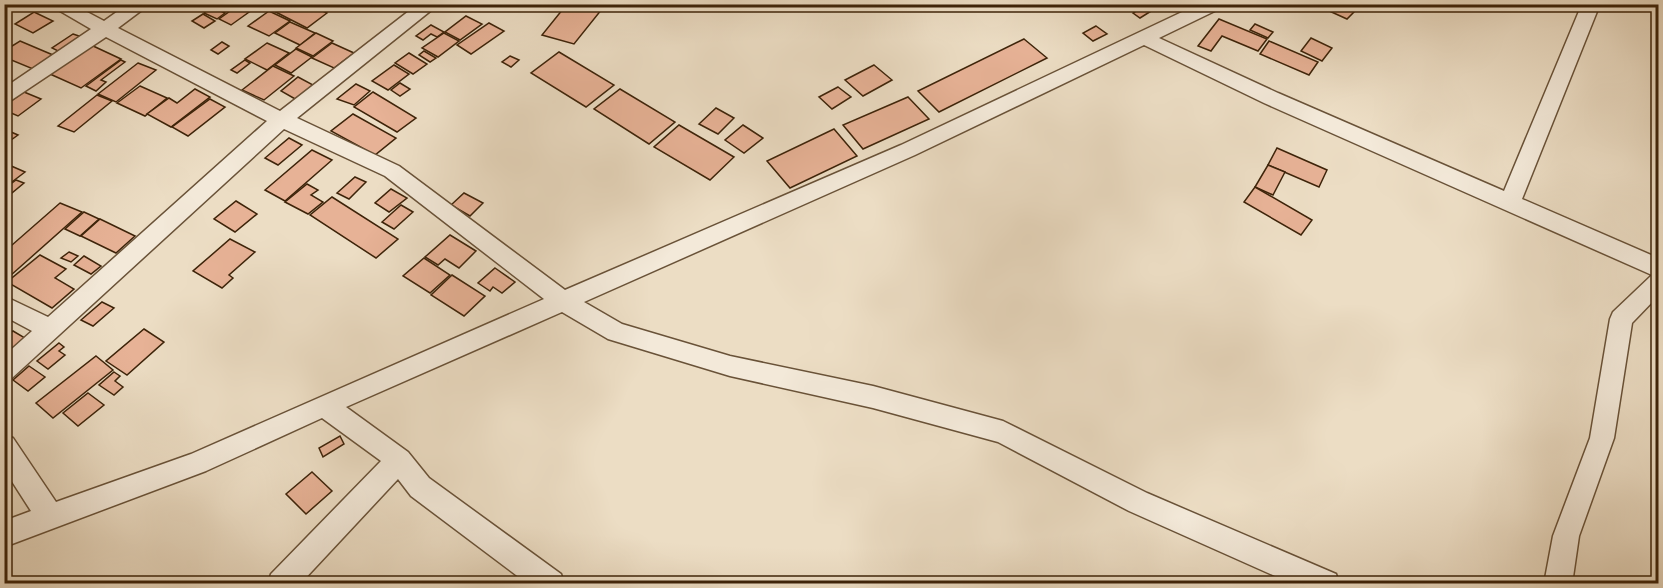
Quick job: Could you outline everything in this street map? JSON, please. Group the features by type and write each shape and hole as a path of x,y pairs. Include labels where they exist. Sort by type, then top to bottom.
{"street":[{"path":"57,4 285,121 392,171 562,301 616,332 730,366 873,397 1003,432 1137,502 1326,584"},
{"path":"4,98 141,4"},
{"path":"4,371 269,130 285,121 430,4"},
{"path":"4,534 197,463 324,405 908,150 1146,39 1215,4"},
{"path":"1510,203 1566,60 1591,4"},
{"path":"1146,39 1271,98 1659,268"},
{"path":"1558,584 1566,537 1602,438 1621,319 1659,282"},
{"path":"4,305 49,329"},
{"path":"324,405 399,460 420,487 543,580"},
{"path":"4,446 50,517"},
{"path":"281,584 399,460"}],"building":[{"path":"240,4 259,5 231,25 219,19"},
{"path":"260,4 301,4 307,7 310,5 327,13 307,28"},
{"path":"567,4 606,4 574,44 542,35"},
{"path":"1147,4 1156,8 1140,18 1133,13"},
{"path":"1333,4 1350,4 1358,8 1347,19 1327,10"},
{"path":"212,7 225,13 217,19 204,13"},
{"path":"269,11 290,21 269,36 248,26"},
{"path":"34,12 53,21 33,33 15,24"},
{"path":"203,14 215,21 204,28 192,21"},
{"path":"466,16 482,24 460,40 445,32"},
{"path":"1219,19 1267,39 1258,51 1222,36 1211,51 1198,46"},
{"path":"290,22 315,33 300,45 275,33"},
{"path":"489,23 504,31 471,54 457,45"},
{"path":"1255,24 1273,32 1268,38 1250,30"},
{"path":"431,25 444,32 437,37 431,34 423,40 416,36"},
{"path":"1096,26 1107,34 1093,41 1083,33"},
{"path":"316,33 333,41 313,56 296,48"},
{"path":"444,33 459,41 438,57 422,48"},
{"path":"73,34 82,37 60,52 52,48"},
{"path":"1311,38 1332,48 1322,61 1301,51"},
{"path":"1024,39 1047,58 939,112 918,91"},
{"path":"20,41 53,55 33,69 4,57 4,51"},
{"path":"1269,41 1318,62 1309,75 1260,54"},
{"path":"222,42 229,46 218,54 211,50"},
{"path":"267,43 289,53 267,70 245,59"},
{"path":"332,43 354,53 334,68 312,58"},
{"path":"91,45 121,59 81,88 50,74"},
{"path":"296,49 312,57 291,73 275,65"},
{"path":"424,51 436,58 430,62 419,55"},
{"path":"559,52 614,85 586,107 531,73"},
{"path":"409,53 427,64 413,74 395,63"},
{"path":"510,56 519,60 511,67 502,62"},
{"path":"121,60 125,62 101,80 106,82 96,91 86,86"},
{"path":"245,60 250,63 237,73 231,70"},
{"path":"138,63 156,70 116,102 98,94"},
{"path":"394,65 409,74 388,90 372,81"},
{"path":"874,65 892,80 863,96 845,80"},
{"path":"273,66 294,76 264,100 242,90"},
{"path":"298,77 315,86 297,100 281,91"},
{"path":"400,83 410,89 400,96 391,90"},
{"path":"356,84 370,91 354,105 337,99"},
{"path":"140,86 167,98 145,116 117,103"},
{"path":"838,87 851,97 832,109 819,97"},
{"path":"195,89 210,97 171,127 147,114 169,98 177,103"},
{"path":"620,89 675,122 649,144 594,109"},
{"path":"24,92 41,99 18,116 4,110 4,106"},
{"path":"373,92 416,118 397,132 354,107"},
{"path":"97,95 112,101 74,132 58,126"},
{"path":"908,97 929,119 863,149 843,125"},
{"path":"210,99 225,107 188,136 172,127"},
{"path":"716,108 734,118 718,134 699,124"},
{"path":"353,114 396,138 375,155 331,131"},
{"path":"679,125 734,157 710,180 654,147"},
{"path":"743,125 763,138 744,153 725,140"},
{"path":"4,129 18,135 4,145"},
{"path":"834,129 857,156 790,188 767,161"},
{"path":"289,138 302,145 278,165 265,158"},
{"path":"1277,148 1327,170 1319,187 1268,165"},
{"path":"312,150 332,160 285,201 265,190"},
{"path":"9,165 25,172 4,188 4,168"},
{"path":"1268,165 1285,172 1273,195 1255,187"},
{"path":"355,177 366,182 349,199 337,193"},
{"path":"16,180 24,183 7,197 4,195 4,189"},
{"path":"307,184 318,190 311,195 323,202 308,214 285,202"},
{"path":"1255,187 1312,220 1301,235 1244,202"},
{"path":"391,189 407,198 389,212 375,203"},
{"path":"464,193 483,203 470,216 451,205"},
{"path":"332,197 398,239 376,258 310,215"},
{"path":"236,201 257,214 235,232 214,219"},
{"path":"60,203 82,212 10,276 4,274 4,252"},
{"path":"401,205 413,212 394,229 382,222"},
{"path":"84,212 99,219 80,236 65,229"},
{"path":"100,219 135,236 116,253 81,236"},
{"path":"450,235 476,251 459,268 445,259 438,265 425,257"},
{"path":"230,239 255,252 229,275 233,278 222,288 193,271"},
{"path":"69,252 78,256 71,262 61,258"},
{"path":"40,255 66,269 55,278 74,289 52,308 7,282"},
{"path":"84,256 101,266 91,274 74,265"},
{"path":"424,258 450,275 430,293 403,276"},
{"path":"495,268 515,282 502,293 493,287 490,291 478,283"},
{"path":"452,275 485,296 464,316 431,295"},
{"path":"102,302 114,308 93,326 81,320"},
{"path":"144,329 164,342 127,375 106,361"},
{"path":"13,331 25,338 4,356 4,338"},
{"path":"59,343 64,347 59,351 65,355 48,369 37,361"},
{"path":"96,356 113,370 53,418 36,403"},
{"path":"29,366 45,377 28,391 13,380"},
{"path":"114,372 120,376 115,381 123,387 114,395 99,385"},
{"path":"88,393 104,405 78,426 63,413"},
{"path":"340,436 344,444 323,457 319,448"},
{"path":"312,472 332,491 306,514 286,494"}]}
